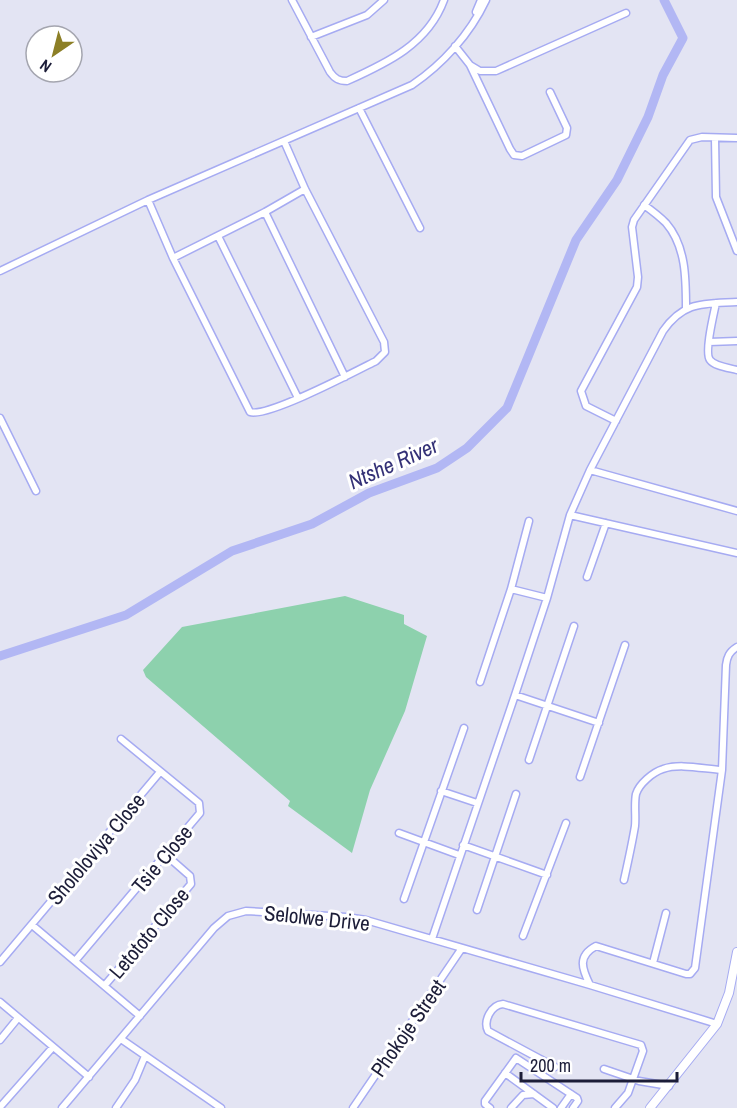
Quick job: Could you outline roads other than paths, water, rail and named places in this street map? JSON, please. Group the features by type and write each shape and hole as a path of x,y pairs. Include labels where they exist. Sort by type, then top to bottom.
{"street":[{"path":"292,0 330,72 337,80 347,81 386,64 406,50 435,20 444,0"},
{"path":"312,37 367,15 384,0"},
{"path":"465,34 482,0"},
{"path":"0,271 148,200 412,85 437,65 455,46 474,23 486,0"},
{"path":"470,65 480,70 496,71 626,14"},
{"path":"455,46 470,65 511,152 518,156 566,135 567,128 550,92"},
{"path":"359,108 420,228"},
{"path":"616,421 586,406 582,391 637,287 638,277 632,227 634,220 690,141 698,138 737,138"},
{"path":"715,138 716,197 737,251"},
{"path":"148,200 173,258 250,412 257,414 298,399 345,377 381,357 385,352 384,342 305,189 284,141"},
{"path":"173,258 266,212 305,189"},
{"path":"644,205 665,222 676,240 686,277 686,308"},
{"path":"266,212 345,377"},
{"path":"218,236 298,399"},
{"path":"432,939 547,598 570,515 590,470 663,332 678,314 686,308 737,302"},
{"path":"716,303 708,355 710,361 737,370"},
{"path":"709,342 737,341"},
{"path":"0,418 36,491"},
{"path":"590,470 737,511"},
{"path":"570,515 737,553"},
{"path":"480,682 512,589 529,521"},
{"path":"587,577 606,523"},
{"path":"512,589 547,598"},
{"path":"529,760 574,626"},
{"path":"580,777 625,645"},
{"path":"590,985 582,970 582,964 590,949 596,946 690,974 695,968 722,770 727,657 737,647"},
{"path":"515,695 599,723"},
{"path":"404,899 464,728"},
{"name":"Tsie Close","path":"75,961 200,813 199,803 121,739"},
{"path":"624,880 630,858 638,789 653,774 663,769 673,767 722,770"},
{"name":"Shololoviya Close","path":"0,962 160,772"},
{"path":"441,791 477,803"},
{"path":"477,910 516,794"},
{"path":"523,936 566,823"},
{"path":"399,833 459,855"},
{"path":"463,844 547,875"},
{"name":"Letototo Close","path":"105,985 191,884 190,876 166,855"},
{"name":"Selolwe Drive","path":"62,1108 214,928 228,916 246,911 356,918 717,1024"},
{"path":"653,963 666,913"},
{"path":"32,925 140,1016"},
{"name":"Phokoje Street","path":"353,1108 462,948"},
{"path":"650,1108 717,1024 729,993 737,952"},
{"path":"0,1002 89,1077"},
{"path":"555,1067 488,1031 486,1024 492,1008 503,1004 641,1045 644,1051 628,1093 615,1108"},
{"path":"0,1040 18,1018"},
{"path":"121,1039 221,1108"},
{"path":"0,1107 53,1047"},
{"path":"116,1108 135,1080 145,1056"},
{"path":"490,1108 485,1101 514,1059 518,1059 571,1094 578,1100 573,1108"},
{"path":"604,1069 669,1086"},
{"path":"505,1073 554,1108"},
{"path":"511,1108 523,1095 536,1094"},
{"path":"561,1108 571,1094"}],"waterway":[{"name":"Ntshe River","path":"0,656 126,615 232,551 312,524 369,493 437,468 467,448 507,408 576,240 617,180 648,117 663,75 683,38 664,0"}]}
